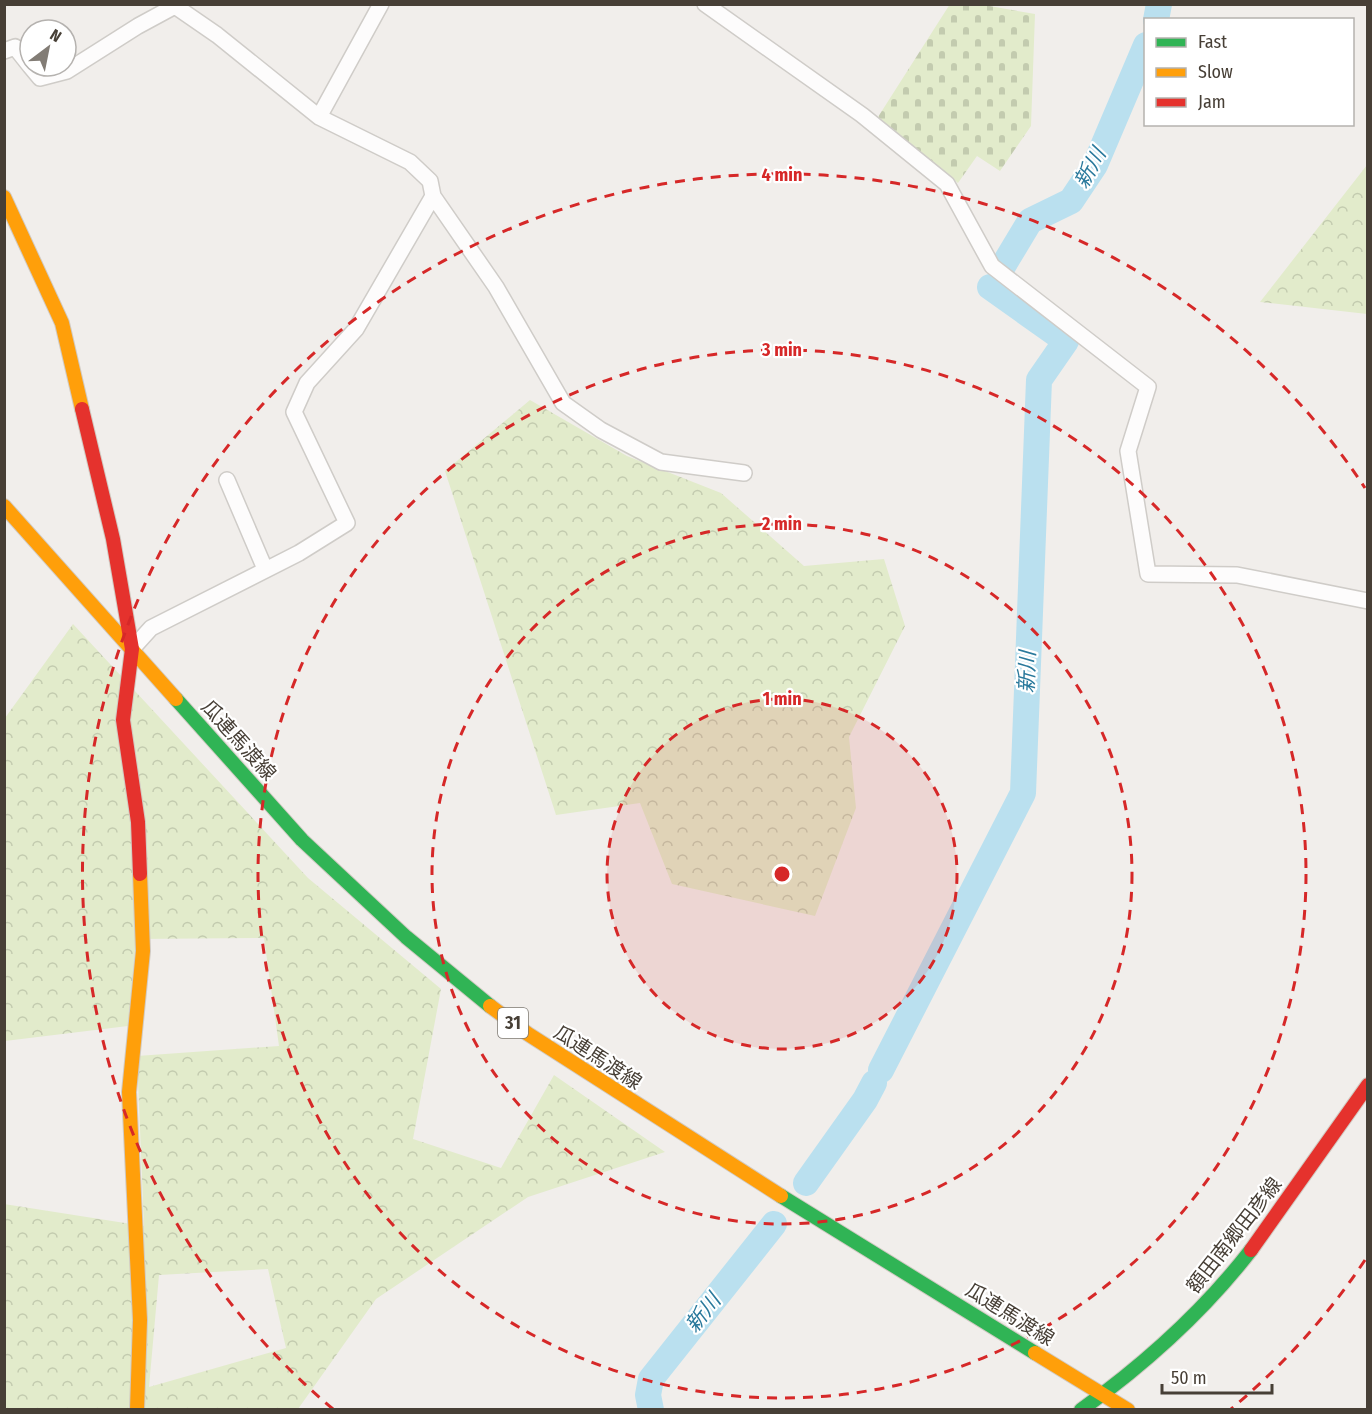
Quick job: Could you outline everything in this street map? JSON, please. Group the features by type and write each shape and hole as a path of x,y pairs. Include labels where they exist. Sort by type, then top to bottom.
{"main road":[{"path":"4,197 62,322 113,539 132,649 123,720 138,822 143,951 129,1092 140,1320 138,1410"},
{"name":"瓜連馬渡線","path":"4,506 302,840 406,937 460,983 528,1034 708,1151 1128,1410"},
{"name":"額田南郷田彦線","path":"1080,1410 1103,1394 1200,1310 1254,1248 1368,1085"}],"street":[{"path":"319,117 381,4"},
{"path":"705,4 862,115 947,184 992,266 1148,387 1128,451 1148,574 1237,575 1368,601"},
{"path":"78,64 138,26 176,6 217,35 319,117 410,162 430,181 434,196 496,287 563,403 601,430 661,462 744,473"},
{"path":"4,51 15,47 18,51"},
{"path":"132,649 151,628 264,568 299,553 347,523 294,412 307,383 356,329 434,196"},
{"path":"227,480 264,568"}],"green space":[{"path":"950,4 984,5 1035,14 1031,126 1000,171 977,156 958,183 878,117"},
{"path":"1367,165 1367,314 1260,302"},
{"path":"530,400 627,456 721,493 804,566 884,559 905,626 849,737 856,808 815,916 672,884 640,803 556,815 445,471"},
{"path":"73,624 308,878 441,989 413,1139 501,1168 554,1075 665,1152 528,1197 376,1299 298,1409 5,1409 4,1204 144,1226 137,1056 279,1046 264,938 136,939 128,1026 5,1041 5,718","holes":["268,1269 286,1348 149,1387 159,1275"]}],"waterway":[{"name":"新川","path":"1156,18 1159,4"},
{"name":"新川","path":"1003,266 1030,221 1071,201 1095,165 1144,50"},
{"name":"新川","path":"881,1070 1023,793 1039,380 1066,341 990,287"},
{"name":"新川","path":"806,1183 865,1100 874,1083"},
{"name":"新川","path":"651,1410 648,1395 651,1379 774,1224"}],"traffic: fast":[{"path":"176,699 302,840 406,937 490,1006"},
{"path":"781,1196 1035,1353"},
{"path":"1081,1410 1172,1336 1213,1295 1251,1250"}],"traffic: slow":[{"path":"4,197 62,323 82,409"},
{"path":"4,506 176,699"},
{"path":"137,1410 140,1320 129,1092 143,951 140,874"},
{"path":"490,1006 528,1034 781,1196"},
{"path":"1035,1353 1128,1410"}],"traffic: jam":[{"path":"82,409 113,539 132,649 123,720 138,822 140,874"},
{"path":"1251,1250 1368,1085"}]}
